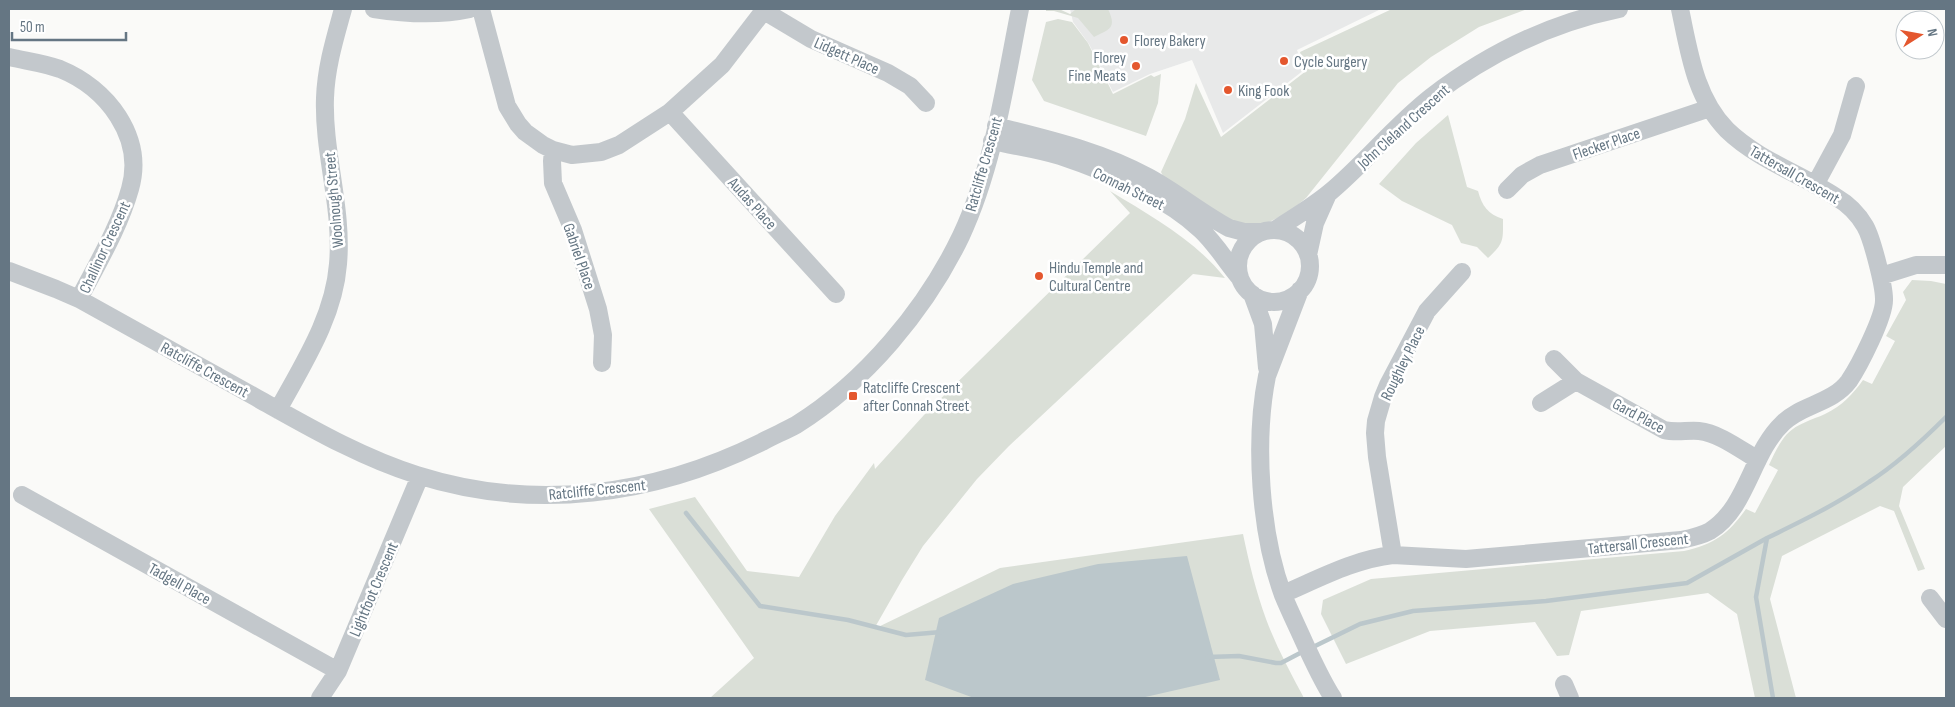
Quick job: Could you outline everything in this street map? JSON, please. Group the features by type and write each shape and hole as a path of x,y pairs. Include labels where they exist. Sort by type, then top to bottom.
{"street":[{"name":"Woolnough Street","path":"278,410 326,318 336,282 339,228 327,135 325,98 329,60 343,9"},
{"path":"374,9 410,14 427,14 470,9"},
{"path":"481,9 507,106 518,124 525,132 543,145 572,155 601,152 619,145 670,112 722,65 765,10"},
{"name":"Ratcliffe Crescent","path":"9,271 79,300 350,449 420,476 455,486 536,495 585,494 657,482 695,471 734,456 795,425 845,389 884,349 919,304 940,275 961,236 977,196 994,134 1020,9"},
{"name":"John Cleland Crescent","path":"1268,231 1329,193 1430,98 1468,71 1510,47 1554,27 1619,9"},
{"name":"Tattersall Crescent","path":"1283,594 1350,565 1393,555 1466,559 1681,540 1701,535 1710,531 1725,519 1736,504 1772,434 1798,412 1830,398 1849,381 1881,320 1884,299 1881,276 1866,228 1854,211 1837,197 1747,146 1726,129 1710,108 1699,86 1680,9"},
{"name":"Lidgett Place","path":"765,10 811,39 888,72 910,86 926,103"},
{"name":"Challinor Crescent","path":"9,56 59,69 94,88 120,117 132,151 133,176 122,212 79,300"},
{"path":"1815,185 1842,135 1856,86"},
{"name":"Flecker Place","path":"1507,190 1522,175 1540,165 1710,108"},
{"name":"Audas Place","path":"670,112 836,294"},
{"name":"Connah Street","path":"994,134 1063,142 1129,167 1149,177 1229,228 1244,232 1268,231"},
{"name":"Connah Street","path":"994,134 1058,156 1143,191 1185,217 1203,232 1240,278"},
{"name":"Gabriel Place","path":"553,150 553,183 573,230 598,309 603,336 602,363"},
{"name":"John Cleland Crescent","path":"1308,255 1315,223 1329,193"},
{"path":"1268,231 1289,233 1301,242 1308,255 1310,269 1305,283 1296,294 1284,300 1271,302 1258,298 1247,290 1240,278 1238,265 1240,252 1248,240 1268,231"},
{"path":"1881,276 1916,265 1946,264"},
{"name":"Roughley Place","path":"1393,555 1377,458 1376,421 1388,385 1427,311 1462,272"},
{"path":"1300,290 1267,376 1264,390 1260,444 1263,501 1272,554 1283,594 1319,675 1333,698"},
{"path":"1252,294 1263,324 1267,376"},
{"name":"Gard Place","path":"1554,359 1576,381 1664,430 1674,432 1700,431 1715,435 1758,460"},
{"path":"1541,403 1576,381"},
{"name":"Lightfoot Crescent","path":"320,698 338,671 420,476"},
{"name":"Tadgell Place","path":"22,495 338,671"},
{"path":"1930,598 1946,619"}],"shaded area":[{"path":"1046,9 1059,9 1070,14 1076,9 1108,9 1112,24 1108,30 1094,37 1078,18 1054,11 1046,11"},
{"path":"1070,9 1381,9 1297,50 1304,70 1223,133 1192,60 1150,74 1113,92 1089,44 1073,22"},
{"path":"1392,9 1527,9 1479,27 1431,57 1398,83 1306,198 1288,213 1258,227 1236,227 1167,184 1161,172 1185,119 1196,83 1221,137 1306,71 1300,52"},
{"path":"1058,19 1072,22 1088,43 1113,94 1151,75 1154,77 1161,74 1158,103 1146,136 1044,101 1032,80 1046,22"},
{"path":"1448,115 1467,187 1478,191 1486,209 1493,215 1503,219 1502,241 1488,258 1477,247 1461,243 1452,225 1402,201 1379,184 1416,143"},
{"path":"1110,191 1186,240 1213,264 1225,278 1193,274 1009,446 977,479 923,546 874,629 1000,568 1243,534 1253,577 1266,619 1288,669 1304,698 710,698 754,658 649,509 695,497 747,571 799,577 835,516 874,463 875,469 924,415 1130,213"},
{"path":"1912,280 1946,284 1946,446 1903,487 1899,506 1925,569 1918,571 1894,511 1880,506 1782,556 1770,599 1796,698 1755,698 1737,614 1708,593 1581,611 1569,655 1557,656 1535,622 1430,631 1346,664 1321,614 1323,600 1371,579 1684,551 1704,545 1720,537 1746,509 1755,513 1778,470 1769,465 1787,434 1800,424 1837,407 1851,395 1863,380 1872,384 1895,341 1886,336 1906,300 1903,292"},
{"path":"1187,556 1220,680 1141,698 974,698 925,680 939,618 1013,584 1098,564"}],"waterway":[{"path":"1773,698 1756,597 1767,538 1806,519 1857,490 1909,452 1946,417"},
{"path":"686,513 760,606 848,620 906,635 941,632"},
{"path":"1311,648 1360,624 1413,611 1546,601 1687,583 1767,538"},
{"path":"1208,657 1239,656 1281,663 1304,651"}],"place":[{"name":"Florey Bakery","path":"1124,40"},
{"name":"Cycle Surgery","path":"1284,61"},
{"name":"Florey Fine Meats","path":"1136,66"},
{"name":"King Fook","path":"1228,90"},
{"name":"Hindu Temple and Cultural Centre","path":"1039,276"},
{"name":"Ratcliffe Crescent after Connah Street","path":"853,396"}]}
